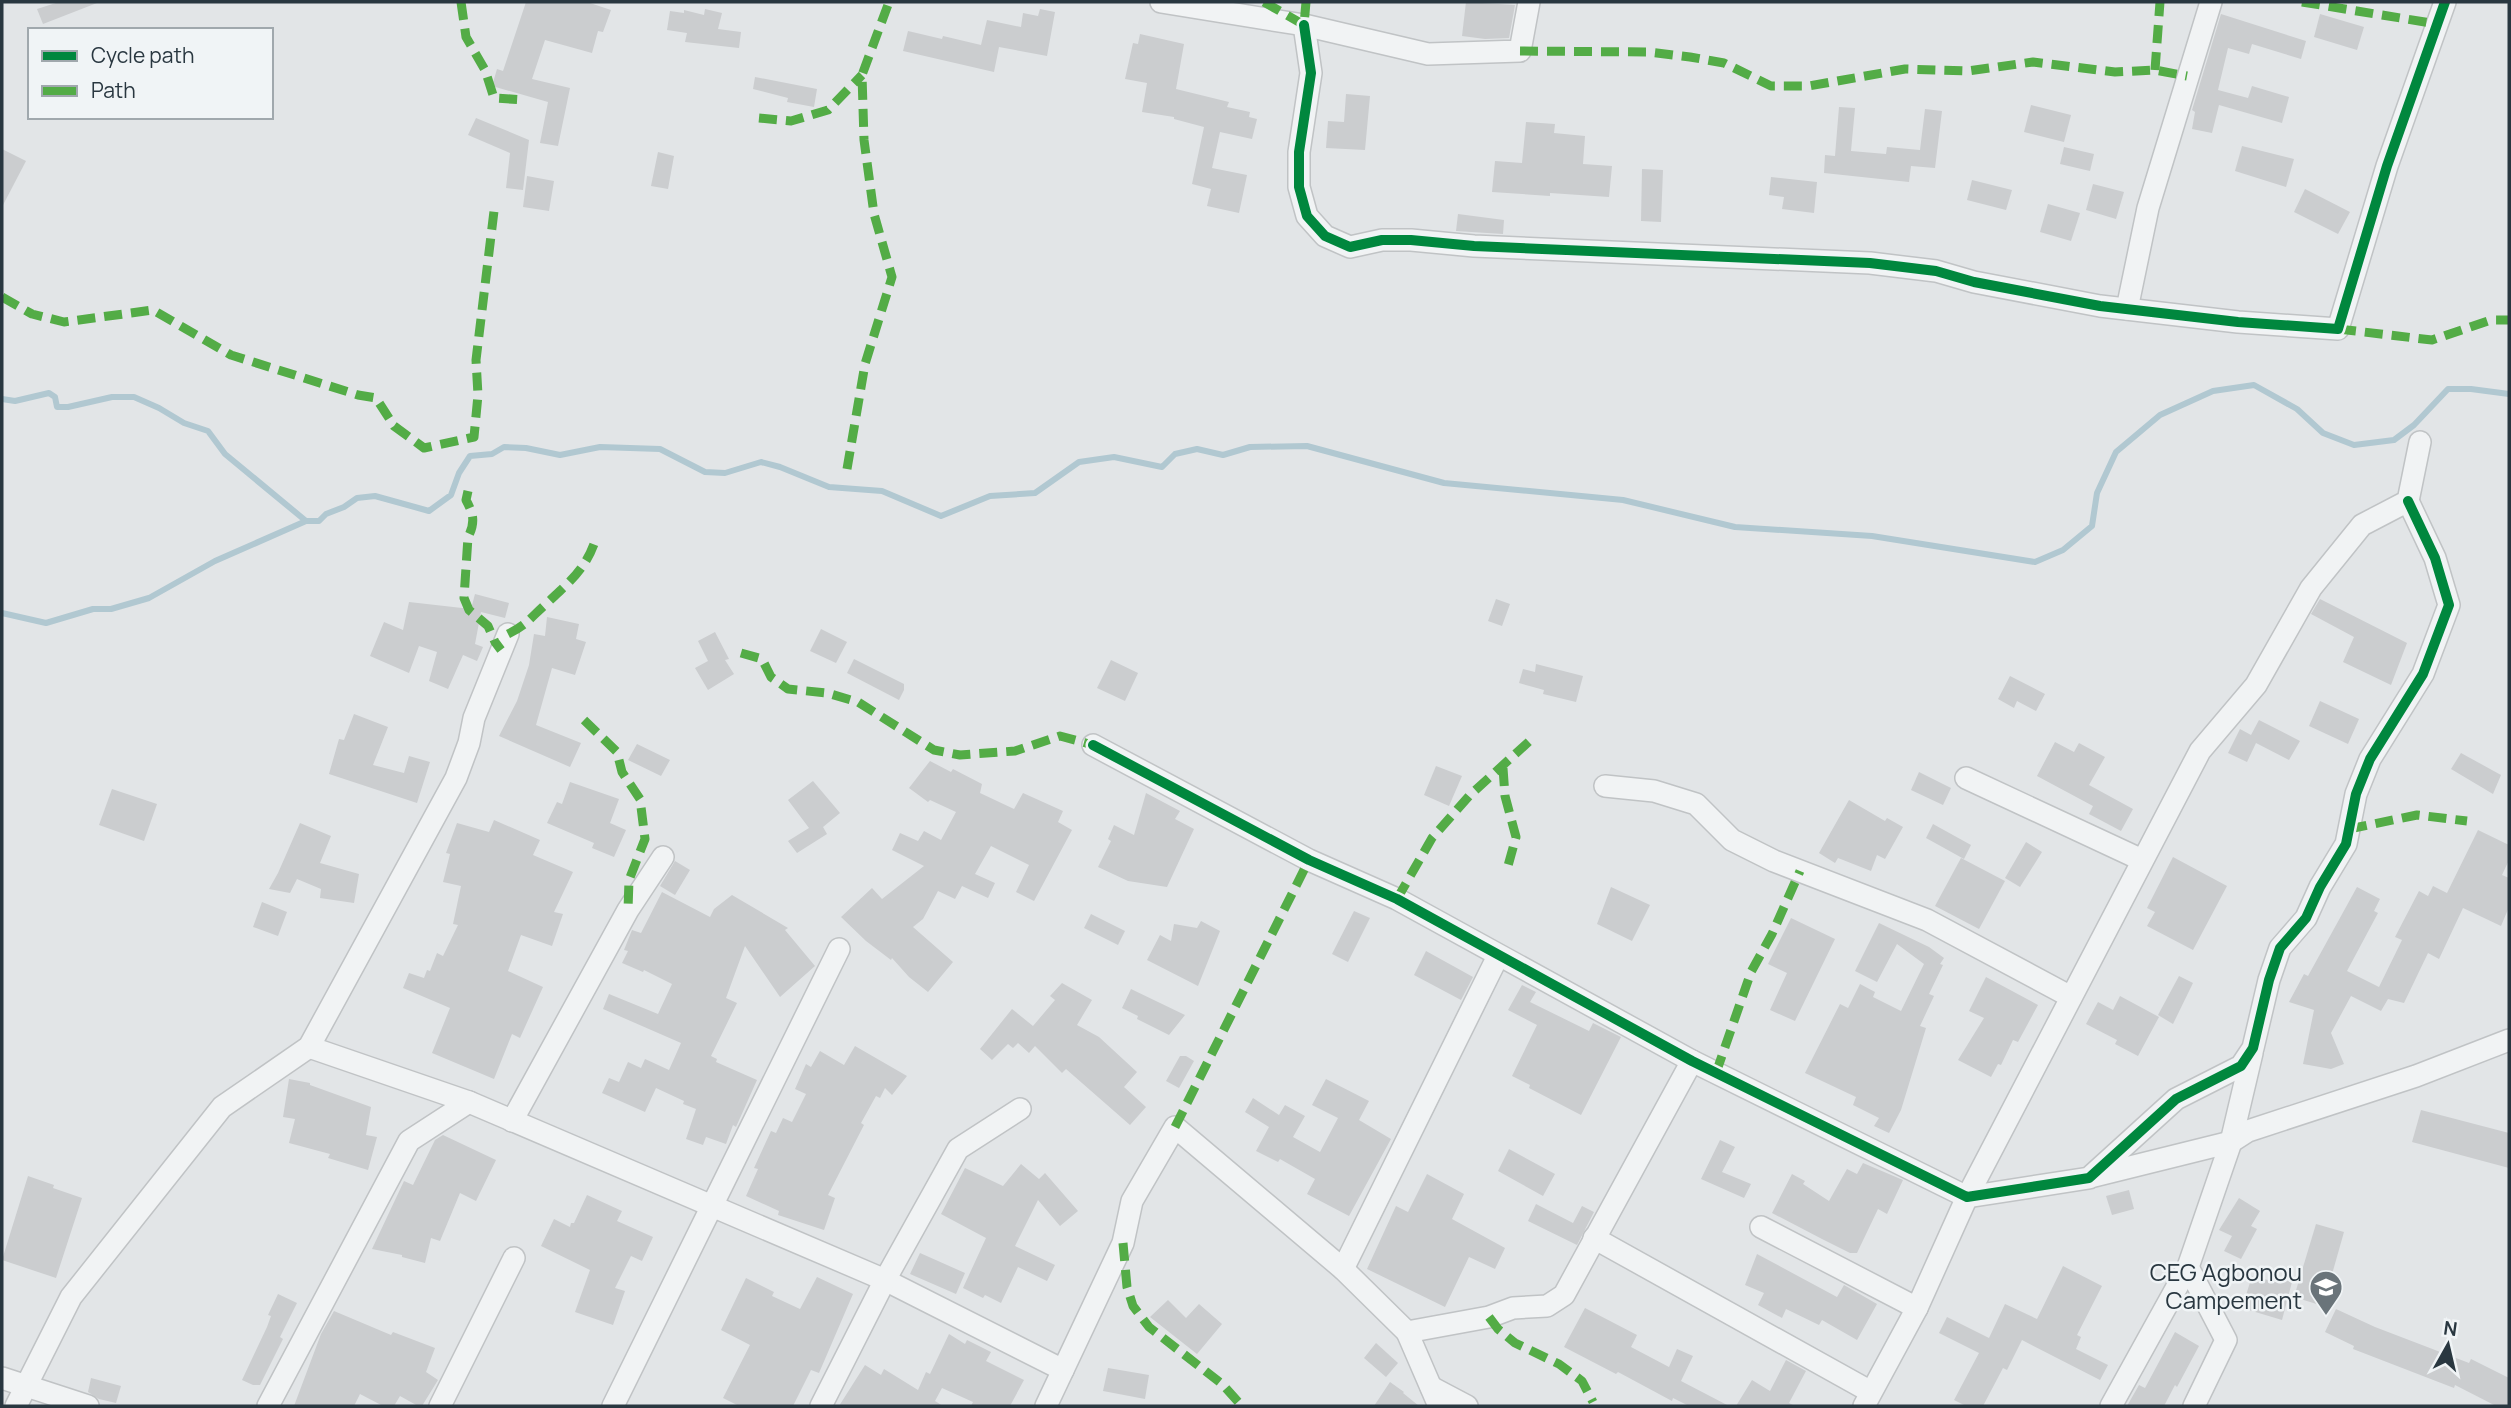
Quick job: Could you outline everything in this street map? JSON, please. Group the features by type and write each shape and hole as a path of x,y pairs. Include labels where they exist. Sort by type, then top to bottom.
{"street":[{"path":"1161,2 1304,25 1428,54 1520,51 1529,2"},
{"path":"2127,309 2148,208 2211,2"},
{"path":"1304,25 1311,73 1299,152 1299,187 1307,216 1325,236 1350,247 1382,240 1411,240 1474,246 1870,263 1936,271 2029,294 2127,309 2238,322 2338,329 2387,166 2445,2"},
{"path":"2110,1406 2188,1267 2231,1142 2269,980 2280,948 2306,918 2320,887 2346,844 2356,794 2370,760 2423,674 2449,605 2435,558 2408,501 2420,442"},
{"path":"1594,1238 1867,1399 1917,1307 1967,1197 2200,751 2256,685 2311,588 2361,525 2408,501"},
{"path":"16,1406 71,1297 222,1107 309,1047 456,778 469,743 474,718 508,634"},
{"path":"1093,745 1309,860 1398,899 1692,1061 1967,1197 2089,1178 2231,1142 2248,1131 2416,1076 2509,1040"},
{"path":"1966,778 2143,860"},
{"path":"1605,786 1654,791 1696,804 1732,840 1774,861 1927,920 2071,997"},
{"path":"512,1121 628,910 663,857"},
{"path":"613,1406 839,949"},
{"path":"1343,1269 1498,956"},
{"path":"309,1047 469,1102 885,1280 1063,1370"},
{"path":"2089,1178 2176,1099 2241,1066 2253,1048"},
{"path":"1407,1332 1489,1317 1513,1308 1547,1306 1557,1302 1564,1295 1692,1061"},
{"path":"268,1406 409,1141 469,1102"},
{"path":"821,1406 885,1280 958,1149 1020,1109"},
{"path":"1046,1406 1123,1243 1132,1200 1175,1127 1343,1269 1407,1332 1435,1397 1467,1406"},
{"path":"1761,1227 1917,1307"},
{"path":"440,1406 514,1258"},
{"path":"2188,1267 2226,1340 2194,1406"},
{"path":"2,1378 88,1406"}],"building":[{"path":"59,2 97,3 43,24 37,9"},
{"path":"526,2 587,2 611,10 603,32 598,31 592,53 545,40 532,79 570,88 558,146 540,143 548,102 492,86 497,69 503,71"},
{"path":"1466,2 1515,5 1509,38 1462,36"},
{"path":"705,9 722,13 718,29 741,32 739,48 685,42 687,33 667,30 670,11 684,13 684,10 704,15"},
{"path":"1040,9 1055,12 1047,56 999,47 994,72 903,51 908,31 981,45 987,20 1021,27 1023,13 1038,16"},
{"path":"2221,14 2306,41 2301,59 2252,44 2249,54 2228,48 2218,90 2248,98 2252,86 2289,97 2282,123 2219,105 2212,133 2192,129 2195,112 2192,110"},
{"path":"2320,14 2364,27 2357,50 2314,37"},
{"path":"1140,34 1184,44 1176,89 1229,102 1227,107 1250,112 1249,117 1257,119 1252,139 1220,132 1212,168 1247,175 1239,213 1207,206 1211,189 1192,184 1204,127 1174,117 1142,112 1147,83 1125,79 1133,43 1138,44"},
{"path":"755,77 817,89 814,107 787,102 788,98 753,89"},
{"path":"1346,94 1370,96 1365,150 1326,148 1328,121 1344,122"},
{"path":"2031,105 2071,115 2064,142 2024,132"},
{"path":"1839,107 1855,108 1851,151 1886,154 1887,147 1920,150 1925,109 1942,111 1935,168 1911,166 1909,182 1824,173 1825,155 1835,156"},
{"path":"476,118 529,140 523,190 506,188 510,153 468,135"},
{"path":"1526,122 1555,124 1554,133 1585,136 1583,164 1612,166 1609,197 1492,192 1495,161 1522,163"},
{"path":"2242,146 2294,159 2286,187 2235,171"},
{"path":"2064,147 2094,154 2090,171 2060,164"},
{"path":"2,149 26,161 2,207"},
{"path":"658,152 674,156 668,189 651,186"},
{"path":"1642,169 1663,170 1661,222 1641,221"},
{"path":"527,176 554,181 549,211 523,207"},
{"path":"1771,177 1817,182 1814,213 1782,209 1784,197 1769,195"},
{"path":"1972,180 2012,190 2006,210 1967,200"},
{"path":"2093,184 2124,192 2116,219 2086,210"},
{"path":"2305,189 2350,212 2338,234 2294,212"},
{"path":"2048,204 2080,213 2071,241 2040,232"},
{"path":"1458,214 1504,220 1503,234 1456,231"},
{"path":"475,594 509,603 505,618 481,612 475,644 483,647 477,661 463,655 448,689 429,681 437,652 419,646 409,673 370,656 384,622 403,630 409,602 471,609"},
{"path":"1496,599 1510,604 1502,626 1488,621"},
{"path":"2320,599 2407,643 2391,685 2343,662 2354,637 2311,614"},
{"path":"547,617 579,624 576,639 586,642 575,675 552,668 536,725 581,743 570,767 499,736 517,701 529,665 534,634 545,636"},
{"path":"821,629 847,642 836,663 810,651"},
{"path":"715,632 729,659 725,660 734,674 708,690 695,668 708,661 698,641"},
{"path":"854,659 904,684 899,700 847,673"},
{"path":"1111,660 1138,673 1125,701 1097,688"},
{"path":"1536,664 1583,676 1576,702 1543,694 1544,690 1519,683 1523,669 1535,672"},
{"path":"2010,676 2045,694 2036,711 2017,701 2014,708 1998,699"},
{"path":"2320,701 2359,719 2348,744 2309,726"},
{"path":"354,714 388,727 373,765 404,773 409,756 430,762 417,803 329,774 339,739 344,740"},
{"path":"2259,720 2300,741 2289,760 2256,743 2247,762 2228,753 2240,729 2251,735"},
{"path":"2055,742 2074,752 2079,743 2105,757 2089,785 2133,809 2121,831 2089,814 2093,806 2037,776"},
{"path":"637,744 670,760 661,776 628,760"},
{"path":"2461,753 2501,775 2493,794 2451,769"},
{"path":"930,761 982,784 980,793 1014,809 1023,793 1063,811 1058,822 1072,830 1034,901 1016,892 1029,865 991,846 975,874 995,883 988,898 962,886 955,899 938,891 923,919 913,927 953,962 928,992 909,977 892,958 891,960 866,941 841,917 872,888 882,899 924,866 892,850 900,833 918,841 924,831 941,840 956,812 930,800 928,802 909,788"},
{"path":"1436,766 1462,776 1449,806 1424,795"},
{"path":"1919,772 1951,788 1943,805 1911,790"},
{"path":"813,781 840,813 823,827 827,834 797,853 788,841 809,828 788,800"},
{"path":"570,782 619,799 610,823 626,830 614,857 592,848 594,843 547,823 557,802 562,804"},
{"path":"112,789 157,804 144,841 99,825"},
{"path":"1146,793 1180,811 1175,819 1194,829 1167,887 1128,881 1098,867 1111,841 1108,839 1114,825 1134,835"},
{"path":"1849,800 1885,821 1887,818 1903,827 1885,859 1877,855 1871,871 1838,858 1835,863 1819,853"},
{"path":"494,820 540,840 533,855 573,872 554,912 563,914 552,946 521,935 508,971 543,987 520,1038 512,1034 494,1079 432,1053 450,1008 403,988 409,973 424,978 437,953 443,956 458,925 453,924 461,886 443,882 450,854 446,853 457,823 489,832"},
{"path":"300,823 331,836 320,863 359,874 354,903 320,898 321,889 297,879 290,893 269,889"},
{"path":"1933,824 1971,845 1964,859 1926,838"},
{"path":"2478,830 2509,845 2509,860 2502,875 2509,878 2509,907 2501,926 2463,908 2439,959 2428,953 2404,1003 2388,999 2381,1011 2351,996 2331,1033 2344,1064 2331,1069 2303,1064 2314,1010 2289,1002 2304,974 2308,976 2357,887 2380,899 2374,911 2378,913 2347,971 2379,987 2402,940 2395,937 2419,891 2428,896 2433,886 2447,893"},
{"path":"2026,842 2042,852 2020,887 2005,878"},
{"path":"2173,857 2227,886 2193,950 2147,926 2155,912 2147,908"},
{"path":"1961,858 2005,881 1979,929 1935,906"},
{"path":"675,861 690,870 675,895 660,886"},
{"path":"1611,887 1650,905 1632,941 1597,924"},
{"path":"662,892 710,917 714,909 732,895 788,928 785,930 815,966 780,997 745,946 726,998 737,1003 711,1056 717,1059 716,1062 757,1080 726,1144 706,1137 703,1145 686,1139 696,1109 656,1088 645,1112 602,1093 609,1078 619,1082 628,1062 641,1068 645,1059 669,1070 681,1043 603,1009 609,994 658,1014 672,984 622,963 628,951 624,950 632,930 641,933"},
{"path":"262,902 287,912 278,936 253,927"},
{"path":"1354,911 1370,918 1348,962 1332,954"},
{"path":"1091,914 1125,931 1118,945 1084,928"},
{"path":"1791,918 1835,939 1795,1021 1770,1010 1787,973 1768,964"},
{"path":"1201,921 1220,931 1198,986 1147,960 1160,935 1171,941 1174,924 1197,928"},
{"path":"1879,923 1929,947 1944,958 1929,994 1934,996 1920,1026 1926,1028 1901,1110 1889,1133 1874,1126 1879,1118 1853,1105 1856,1097 1805,1073 1840,1004 1848,1008 1860,984 1875,992 1873,997 1901,1011 1924,964 1897,944 1877,982 1855,971"},
{"path":"1426,951 1473,977 1461,1000 1414,975"},
{"path":"2179,976 2193,983 2173,1024 2158,1015"},
{"path":"1986,977 2038,1005 2018,1042 2013,1040 2001,1065 1998,1064 1991,1077 1958,1060 1984,1018 1969,1011"},
{"path":"1062,983 1092,1000 1077,1025 1099,1037 1137,1072 1124,1087 1146,1107 1130,1125 1066,1069 1062,1073 1035,1046 1029,1053 1018,1043 1013,1048 1008,1044 992,1060 980,1049 1012,1009 1033,1026 1055,1000 1050,996"},
{"path":"1522,985 1536,992 1530,1002 1589,1031 1593,1023 1621,1037 1581,1115 1512,1076 1537,1025 1508,1010"},
{"path":"1131,989 1185,1015 1169,1035 1122,1008"},
{"path":"2120,996 2159,1017 2138,1056 2115,1044 2117,1040 2086,1024 2098,1002 2113,1010"},
{"path":"855,1046 907,1076 892,1095 885,1088 880,1098 876,1096 861,1123 864,1125 828,1195 835,1198 824,1230 778,1215 779,1211 746,1196 758,1169 754,1168 771,1131 776,1133 783,1118 792,1122 806,1094 795,1089 806,1064 811,1067 820,1051 844,1065"},
{"path":"1180,1056 1194,1061 1179,1088 1166,1081"},
{"path":"289,1079 310,1083 371,1107 366,1135 377,1137 368,1170 328,1158 330,1154 289,1143 295,1119 283,1117"},
{"path":"1326,1079 1369,1101 1359,1120 1391,1139 1349,1216 1307,1194 1315,1179 1280,1159 1278,1162 1256,1151 1269,1127 1245,1112 1253,1098 1279,1115 1285,1105 1305,1116 1293,1137 1320,1152 1338,1118 1312,1105"},
{"path":"2421,1110 2509,1133 2509,1168 2412,1142"},
{"path":"443,1135 496,1160 476,1201 460,1193 440,1241 431,1238 425,1263 372,1249 404,1181 413,1185 435,1140"},
{"path":"1720,1140 1735,1147 1722,1172 1751,1184 1744,1198 1701,1179"},
{"path":"1509,1149 1555,1174 1543,1196 1498,1171"},
{"path":"1863,1163 1903,1180 1887,1214 1878,1209 1857,1253 1850,1253 1772,1213 1792,1174 1829,1201 1847,1169 1857,1174"},
{"path":"1021,1164 1039,1179 1045,1173 1078,1211 1060,1226 1038,1200 1015,1246 1055,1265 1047,1281 1018,1267 1001,1303 963,1288 986,1238 941,1214 965,1168 1003,1186"},
{"path":"1427,1174 1464,1194 1452,1219 1505,1248 1495,1269 1469,1257 1445,1307 1367,1269 1396,1206 1408,1212"},
{"path":"28,1176 82,1198 56,1278 2,1260"},
{"path":"2129,1190 2134,1209 2112,1215 2106,1196"},
{"path":"587,1195 622,1211 617,1221 653,1237 642,1261 631,1256 615,1288 625,1291 613,1325 575,1312 590,1270 541,1246 554,1219 570,1227 571,1223 574,1223"},
{"path":"2239,1198 2260,1211 2251,1226 2257,1229 2241,1259 2224,1251 2232,1236 2219,1230"},
{"path":"1536,1204 1573,1223 1582,1206 1594,1212 1577,1245 1528,1221"},
{"path":"2316,1224 2344,1232 2323,1306 2294,1297"},
{"path":"920,1253 965,1273 956,1294 910,1274"},
{"path":"1757,1254 1837,1297 1844,1285 1877,1304 1857,1340 1822,1320 1819,1325 1786,1309 1782,1318 1758,1305 1764,1293 1745,1285"},
{"path":"2063,1266 2102,1286 2077,1335 2081,1337 2076,1349 2108,1365 2100,1380 2022,1340 2007,1370 2003,1368 1983,1406 1966,1406 1954,1400 1979,1353 1939,1333 1947,1317 1989,1338 2005,1304 2037,1319"},
{"path":"2252,1276 2276,1282 2277,1278 2292,1282 2282,1320 2242,1308"},
{"path":"817,1277 853,1294 819,1373 811,1370 793,1406 739,1406 723,1398 750,1345 721,1330 746,1278 774,1292 772,1296 800,1309"},
{"path":"278,1294 297,1303 260,1385 253,1385 242,1380 267,1327 271,1316 268,1315"},
{"path":"1168,1300 1186,1318 1199,1304 1222,1324 1197,1354 1150,1317"},
{"path":"1585,1308 1637,1335 1631,1347 1669,1367 1677,1349 1693,1356 1681,1381 1729,1406 1689,1406 1673,1398 1672,1401 1564,1347"},
{"path":"2336,1309 2469,1363 2471,1359 2509,1378 2509,1406 2496,1406 2455,1385 2454,1388 2353,1349 2354,1346 2325,1332"},
{"path":"334,1311 391,1335 393,1332 435,1348 426,1372 438,1380 422,1406 400,1396 394,1406 383,1406 360,1394 354,1406 294,1406 321,1334"},
{"path":"2175,1332 2199,1346 2177,1387 2175,1385 2164,1406 2127,1406 2139,1385 2145,1388"},
{"path":"949,1334 965,1344 967,1340 991,1352 986,1361 1024,1380 1010,1406 971,1406 973,1402 942,1388 935,1401 943,1406 839,1406 865,1365 881,1375 884,1369 918,1390 926,1372 930,1374"},
{"path":"1376,1343 1398,1363 1386,1377 1364,1358"},
{"path":"1786,1360 1806,1371 1789,1403 1795,1406 1736,1406 1752,1380 1770,1391"},
{"path":"1108,1368 1149,1375 1145,1399 1103,1391"},
{"path":"91,1378 121,1386 116,1403 99,1399 88,1392"},
{"path":"1390,1382 1404,1392 1419,1406 1374,1406"}],"waterway":[{"path":"2,399 15,401 49,393 55,397 57,407 68,407 112,397 134,397 184,423 208,431 225,454 306,521 319,521 326,514 357,498 375,496 429,511 451,495 459,473 470,456 492,454 504,447 526,448 560,455 600,447 660,449 705,472 725,473 761,462 829,487 882,491 941,516 990,496 1035,493 1079,462 1114,457 1162,467 1175,454 1197,449 1223,455 1250,447 1307,446 1444,483 1623,500 1735,527 1872,536 2035,562 2063,550 2092,526 2097,493 2116,452 2160,415 2213,391 2254,385 2297,409 2323,433 2354,445 2394,440 2414,425 2448,389 2509,394"},
{"path":"2,613 46,623 93,609 111,609 149,598 215,561 306,521"}],"marked path":[{"path":"461,2 466,37 485,70 494,98 526,100"},
{"path":"847,469 865,364 892,277 874,214 864,140 862,75 889,2"},
{"path":"1264,2 1304,25 1306,2"},
{"path":"2155,70 2160,2"},
{"path":"2302,2 2437,24"},
{"path":"1520,51 1648,52 1690,57 1724,63 1771,86 1809,86 1905,69 1968,71 2033,62 2115,72 2155,70 2187,76"},
{"path":"759,118 791,121 828,110 862,75"},
{"path":"2,297 32,314 64,322 153,310 231,355 358,395 376,398 394,426 424,448 474,437 478,395 476,360 494,211"},
{"path":"2338,329 2432,340 2491,320 2509,320"},
{"path":"468,491 466,500 473,522 468,537 464,598 469,610 488,626 501,650"},
{"path":"508,634 528,621 568,583 580,570 594,544"},
{"path":"741,653 762,659 771,677 788,689 827,693 858,702 934,750 960,755 1015,751 1060,736 1093,745"},
{"path":"584,720 617,752 622,772 640,799 645,839 629,880 628,910"},
{"path":"1397,899 1432,838 1470,795 1534,737"},
{"path":"1503,768 1505,796 1516,837 1506,873"},
{"path":"2349,829 2417,815 2467,821"},
{"path":"1175,1127 1309,860"},
{"path":"1716,1073 1751,972 1772,934 1800,871"},
{"path":"1123,1243 1127,1287 1133,1306 1149,1327 1222,1384 1242,1406"},
{"path":"1489,1317 1498,1329 1515,1343 1559,1364 1582,1381 1593,1402"}],"cycle path":[{"path":"1304,25 1311,73 1299,152 1299,187 1307,216 1325,236 1350,247 1382,240 1411,240 1474,246 1870,263 1936,271 1974,282 2100,306 2238,322 2338,329 2387,166 2445,2"},
{"path":"1093,745 1309,860 1397,899 1692,1061 1967,1197 2089,1178 2176,1099 2241,1066 2253,1048 2269,980 2280,948 2306,918 2320,887 2346,844 2356,794 2370,759 2423,674 2449,605 2435,558 2408,501"}],"place":[{"name":"CEG Agbonou Campement","path":"2326,1317"}]}
